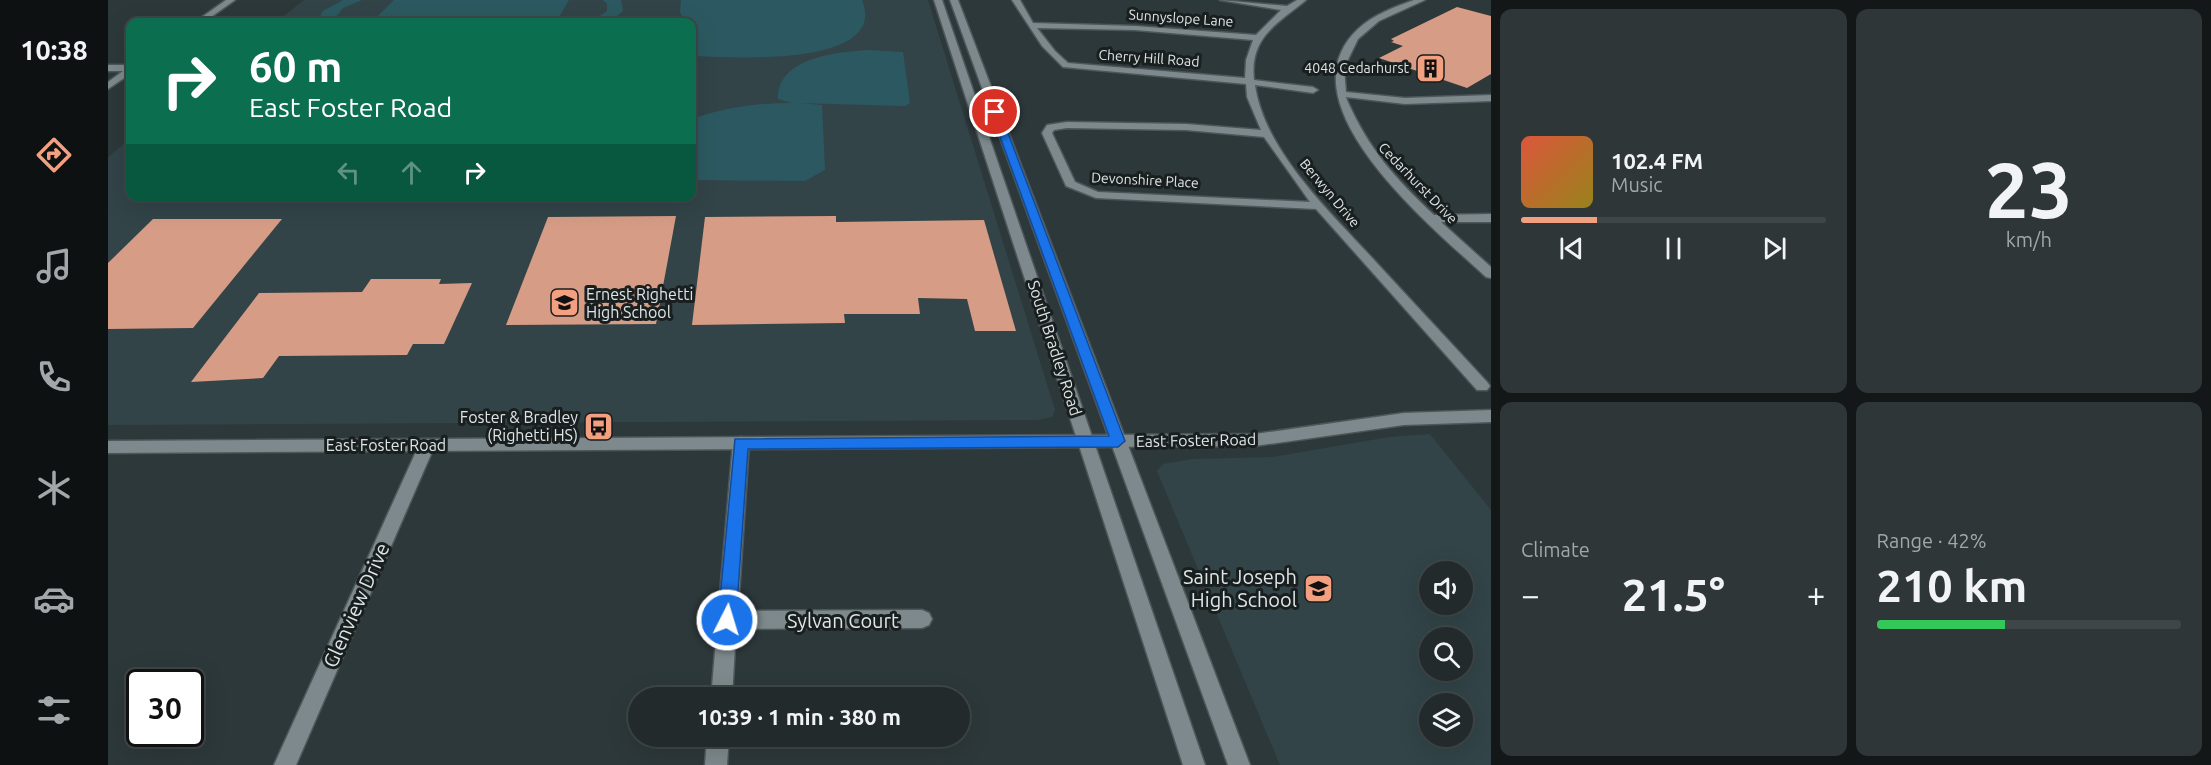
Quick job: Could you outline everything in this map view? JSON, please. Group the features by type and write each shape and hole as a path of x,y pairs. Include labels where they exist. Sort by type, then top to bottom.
{"street":[{"path":"205,18 231,0"},
{"name":"South Bradley Road","path":"938,0 1194,765"},
{"name":"South Bradley Road","path":"954,0 1239,765"},
{"name":"Cherry Hill Road","path":"1016,0 1059,61 1066,65 1249,81 1312,90"},
{"path":"1224,0 1287,8"},
{"path":"1257,38 1287,8 1302,0"},
{"name":"Cedarhurst Drive","path":"1421,0 1384,16 1354,38 1341,61 1339,74 1341,94 1347,116 1363,146 1387,174 1491,274"},
{"name":"Sunnyslope Lane","path":"1032,25 1135,28 1257,38"},
{"name":"Berwyn Drive","path":"1257,38 1251,58 1249,81 1268,134 1285,163 1320,206 1482,386"},
{"path":"108,68 126,69"},
{"path":"108,86 126,72"},
{"path":"1341,94 1405,101 1491,98"},
{"name":"Devonshire Place","path":"1268,134 1176,127 1067,125 1051,127 1047,133 1070,184 1096,195 1320,206"},
{"path":"1433,219 1491,218"},
{"name":"East Foster Road","path":"108,447 1256,440 1404,419 1491,416"},
{"path":"722,687 741,443"},
{"name":"Glenview Drive","path":"285,765 428,445"},
{"name":"Sylvan Court","path":"727,620 922,619"},
{"path":"716,765 717,747"}],"shaded area":[{"name":"Ernest Righetti High School","path":"304,0 928,0 1055,410 1052,417 1038,420 108,425 108,157 126,142 126,201 696,201 696,18 281,18"},
{"path":"343,0 362,0 343,8 335,18 319,18 323,11"},
{"path":"394,0 569,0 558,18 376,18"},
{"path":"603,0 621,0 623,11 615,18 597,18 607,11 607,4"},
{"path":"681,0 862,0 864,22 852,38 829,48 800,54 768,57 696,56 696,18 683,18 680,12"},
{"path":"868,50 903,52 910,103 905,106 799,103 822,105 825,170 805,181 696,180 696,118 742,106 792,103 778,99 780,85 788,74 798,66 812,60"},
{"name":"Saint Joseph High School","path":"1430,434 1491,510 1491,765 1280,765 1157,471 1163,464 1192,459 1273,457 1389,437"}],"building":[{"path":"1457,7 1491,16 1491,74 1467,88 1379,58 1403,46 1391,42 1394,41 1391,39"},
{"path":"676,216 656,324 506,325 548,217"},
{"path":"836,216 836,222 984,220 1016,331 975,331 967,299 918,298 920,314 844,314 845,323 692,325 705,217"},
{"path":"153,219 282,219 193,328 108,329 108,263"},
{"path":"371,279 441,279 439,284 472,283 444,344 413,344 407,355 279,356 263,378 191,382 259,293 362,292"}],"place":[{"name":"4048 Cedarhurst","path":"1430,68"},
{"name":"Ernest Righetti High School","path":"565,303"},
{"name":"Foster & Bradley (Righetti HS)","path":"599,426"},
{"name":"Saint Joseph High School","path":"1318,588"}],"route":[{"path":"727,620 741,443 1118,441 995,112"}]}
